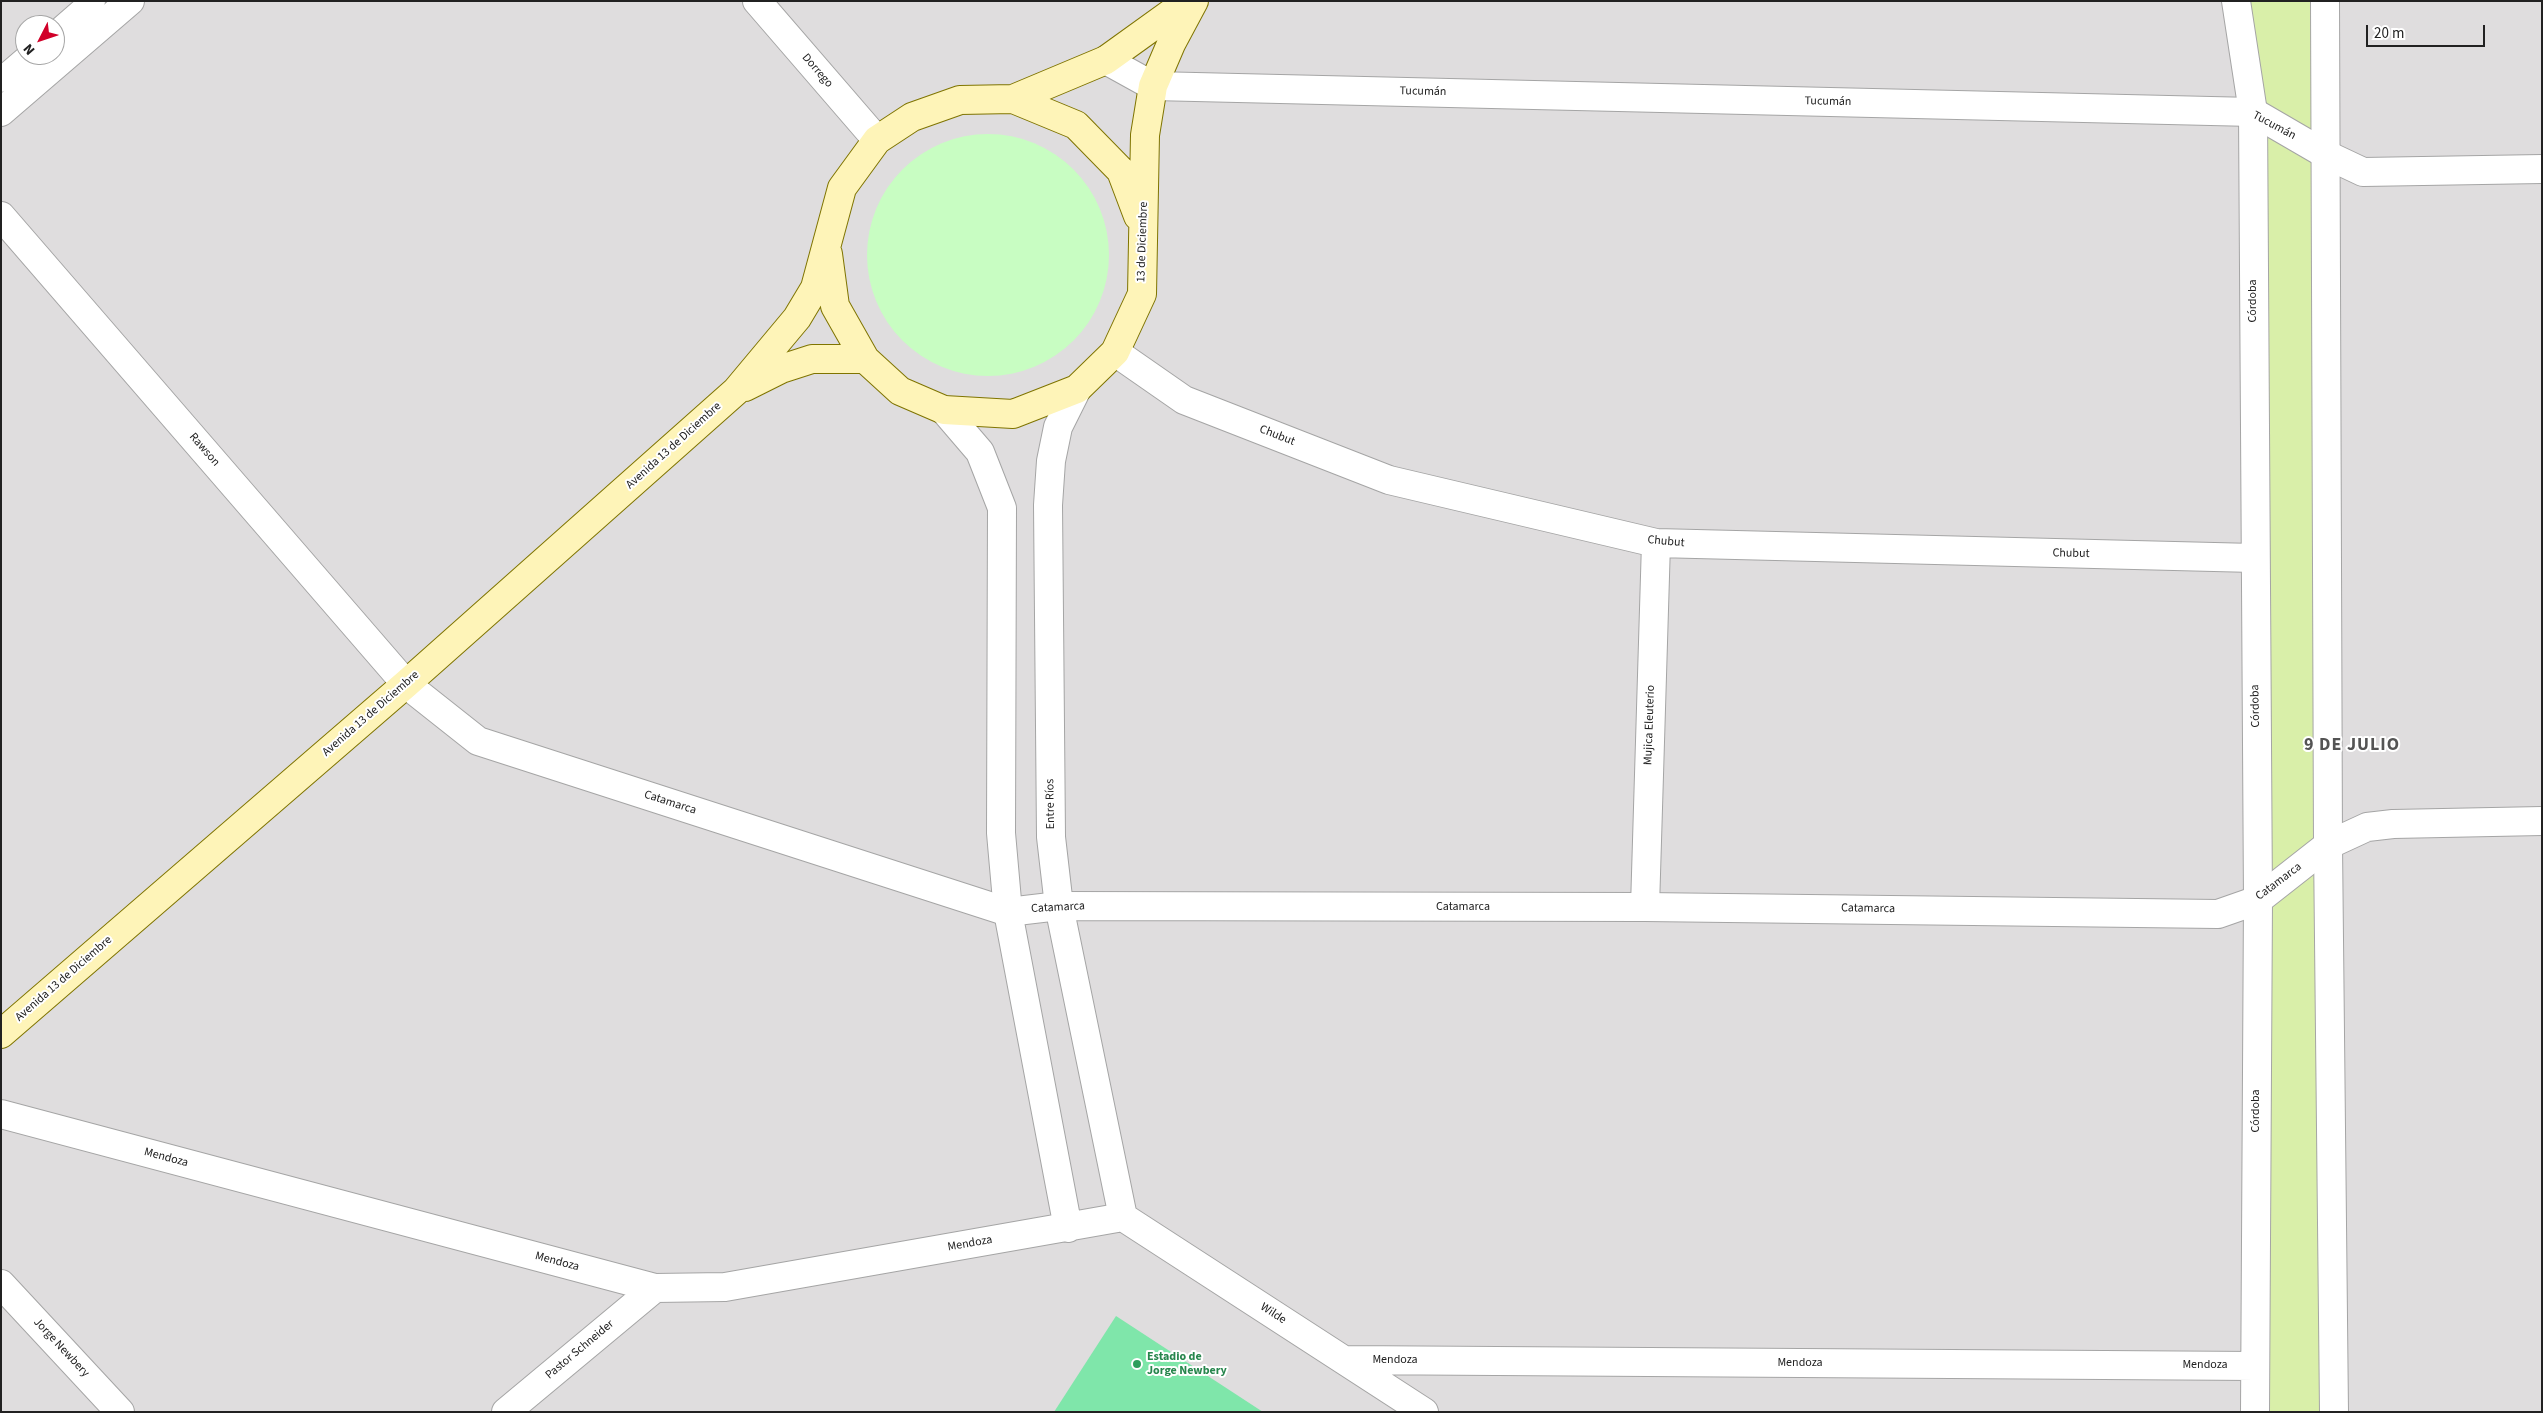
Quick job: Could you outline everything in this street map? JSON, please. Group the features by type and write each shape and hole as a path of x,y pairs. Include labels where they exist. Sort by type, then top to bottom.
{"main road":[{"path":"736,390 797,318 815,288 842,188 877,140 912,117 960,100 1013,99 1106,60 1188,1"},
{"name":"13 de Diciembre","path":"827,246 835,306 865,359 900,391 944,410 1013,414 1077,388 1115,352 1142,294 1145,135 1153,86 1171,44 1194,1"},
{"path":"1013,99 1076,125 1121,171 1144,231"},
{"path":"736,390 781,369 812,358 865,359"},
{"name":"Avenida 13 de Diciembre","path":"1,1034 406,684 736,390"}],"street":[{"path":"1,112 130,1"},
{"name":"Dorrego","path":"757,1 877,140"},
{"name":"Córdoba","path":"2236,1 2253,112 2254,558 2258,900 2255,1412"},
{"path":"2325,1 2328,845 2334,1412"},
{"name":"Tucumán","path":"1106,60 1153,86 2253,112 2327,155 2363,172 2542,169"},
{"name":"Rawson","path":"1,216 406,684"},
{"name":"Chubut","path":"1115,352 1184,400 1389,480 1656,543 2254,558"},
{"name":"Entre Ríos","path":"1077,388 1058,427 1051,461 1048,504 1052,838 1059,906 1123,1217"},
{"path":"944,410 980,452 1002,508 1001,832 1008,912 1068,1228"},
{"name":"Mujica Eleuterio","path":"1645,907 1656,543"},
{"name":"Catamarca","path":"406,684 478,741 1008,912 1059,906 1645,907 2218,914 2258,900 2328,845 2367,827 2393,824 2542,821"},
{"name":"Mendoza","path":"1,1114 655,1288 725,1287 1123,1217"},
{"name":"Wilde","path":"1123,1217 1424,1412"},
{"name":"Jorge Newbery","path":"1,1284 120,1412"},
{"name":"Pastor Schneider","path":"506,1412 655,1288"},
{"name":"Mendoza","path":"1345,1360 2255,1366"}],"lane":[{"path":"65,25 93,1"},
{"path":"1,80 18,65"}],"shaded area":[{"path":"1,1 2542,1 2542,1412 1,1412"}],"green space":[{"path":"2236,1 2325,1 2334,1412 2255,1412 2254,558"},
{"path":"988,134 1012,137 1045,149 1065,162 1081,178 1094,198 1103,220 1109,255 1106,279 1094,312 1081,332 1065,348 1045,361 1023,370 988,376 964,373 931,361 911,348 895,332 882,312 873,290 867,255 870,231 882,198 895,178 911,162 931,149 953,140"},
{"name":"Estadio de Jorge Newbery","path":"1116,1316 1263,1412 1054,1412"}],"place":[{"name":"Estadio de Jorge Newbery","path":"1137,1364"}],"district":[{"name":"9 DE JULIO","path":"2352,746"}]}
